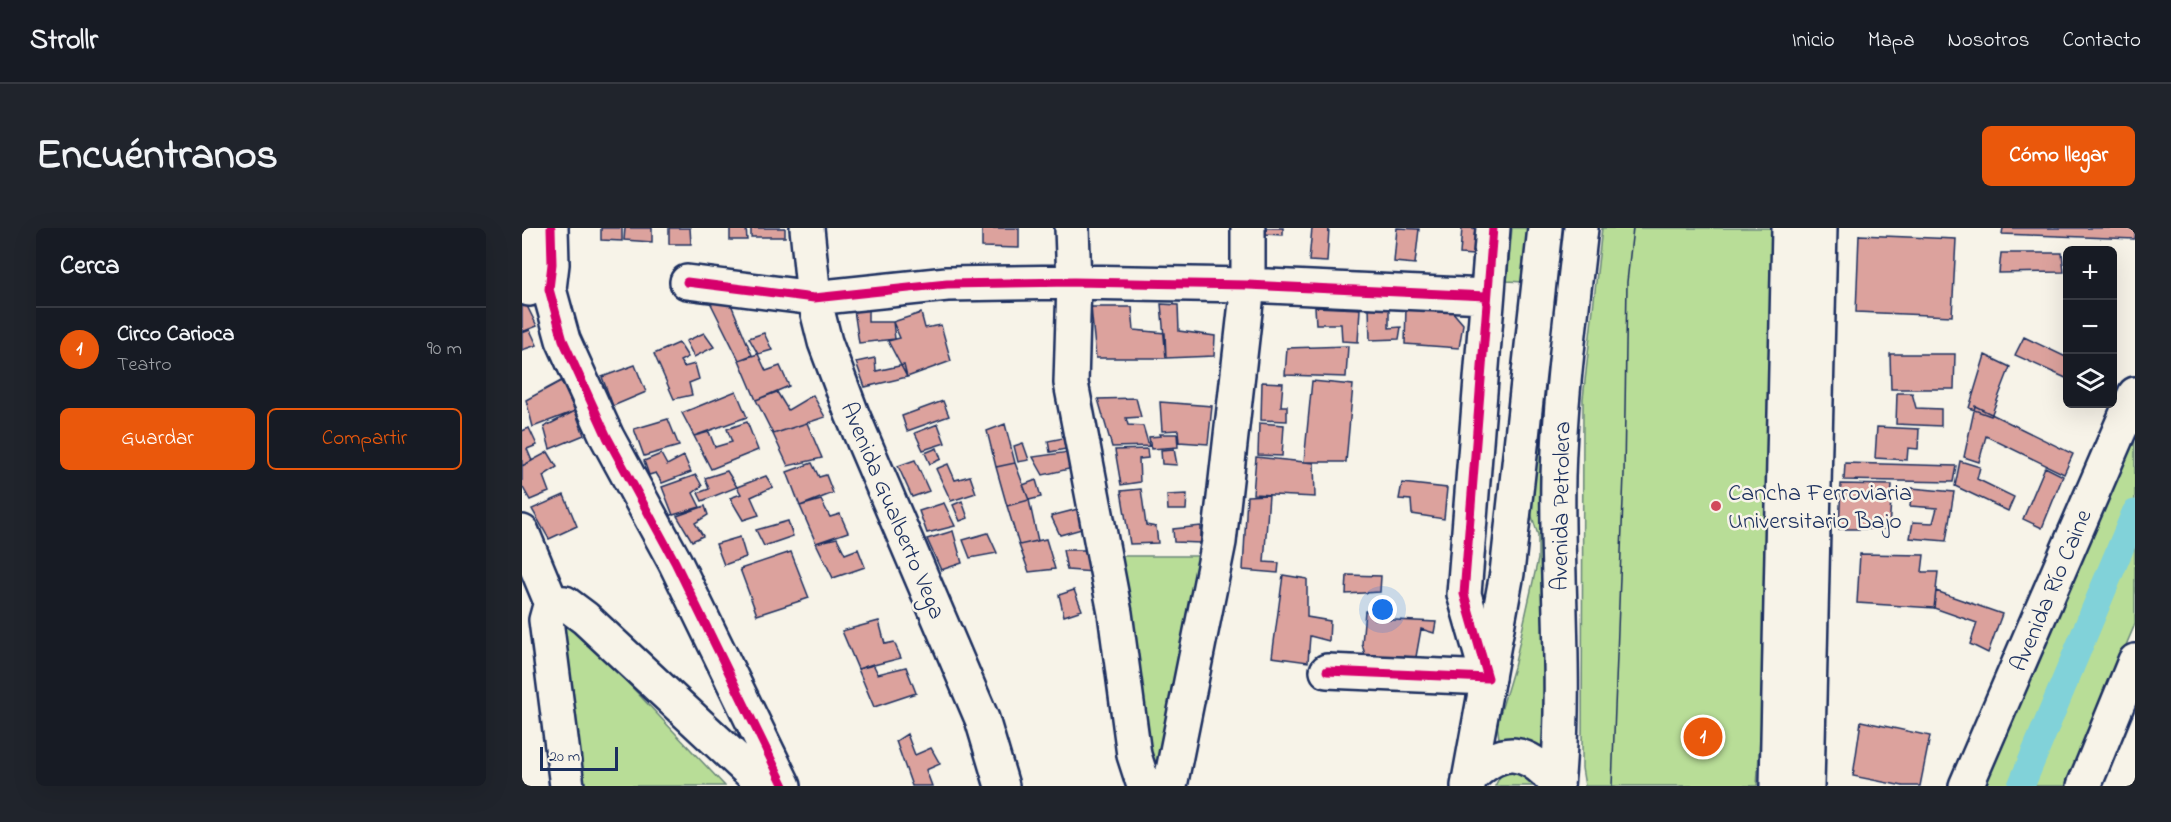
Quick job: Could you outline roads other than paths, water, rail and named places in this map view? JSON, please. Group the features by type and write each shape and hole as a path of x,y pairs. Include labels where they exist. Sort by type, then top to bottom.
{"main road":[{"path":"523,228 533,288 563,340 607,438 675,562 784,786"},
{"path":"533,288 552,264 551,228"},
{"name":"Avenida Gualberto Vega","path":"807,228 814,298 825,342 852,414 982,718 1002,786"},
{"path":"1072,228 1074,282 1071,383 1111,590 1134,755 1144,786"},
{"path":"1170,786 1219,542 1248,285 1248,228"},
{"path":"1327,671 1488,678 1464,594 1493,228"},
{"name":"Avenida Petrolera","path":"1469,782 1497,640 1517,500 1545,228"},
{"name":"Avenida Petrolera","path":"1558,785 1561,741 1558,477 1562,404 1581,228"},
{"path":"1777,786 1789,228"},
{"path":"1807,786 1820,228"},
{"path":"687,282 814,298 947,284 1074,282 1248,285 1486,296"},
{"name":"Avenida Río Caine","path":"1966,786 2135,394"},
{"path":"522,532 550,602 546,620 567,786"},
{"path":"550,602 565,603 585,618 765,786"},
{"path":"2084,786 2135,661"},
{"path":"1469,782 1484,764 1499,756 1516,754 1533,760 1558,785"}],"waterway":[{"path":"2021,786 2135,513"}],"tram line":[{"path":"1612,786 1624,474 1627,282 1633,228"}],"place":[{"name":"Cancha Ferroviaria Universitario Bajo","path":"1716,506"},
{"name":"Circo Carioca","path":"1703,737"}]}
